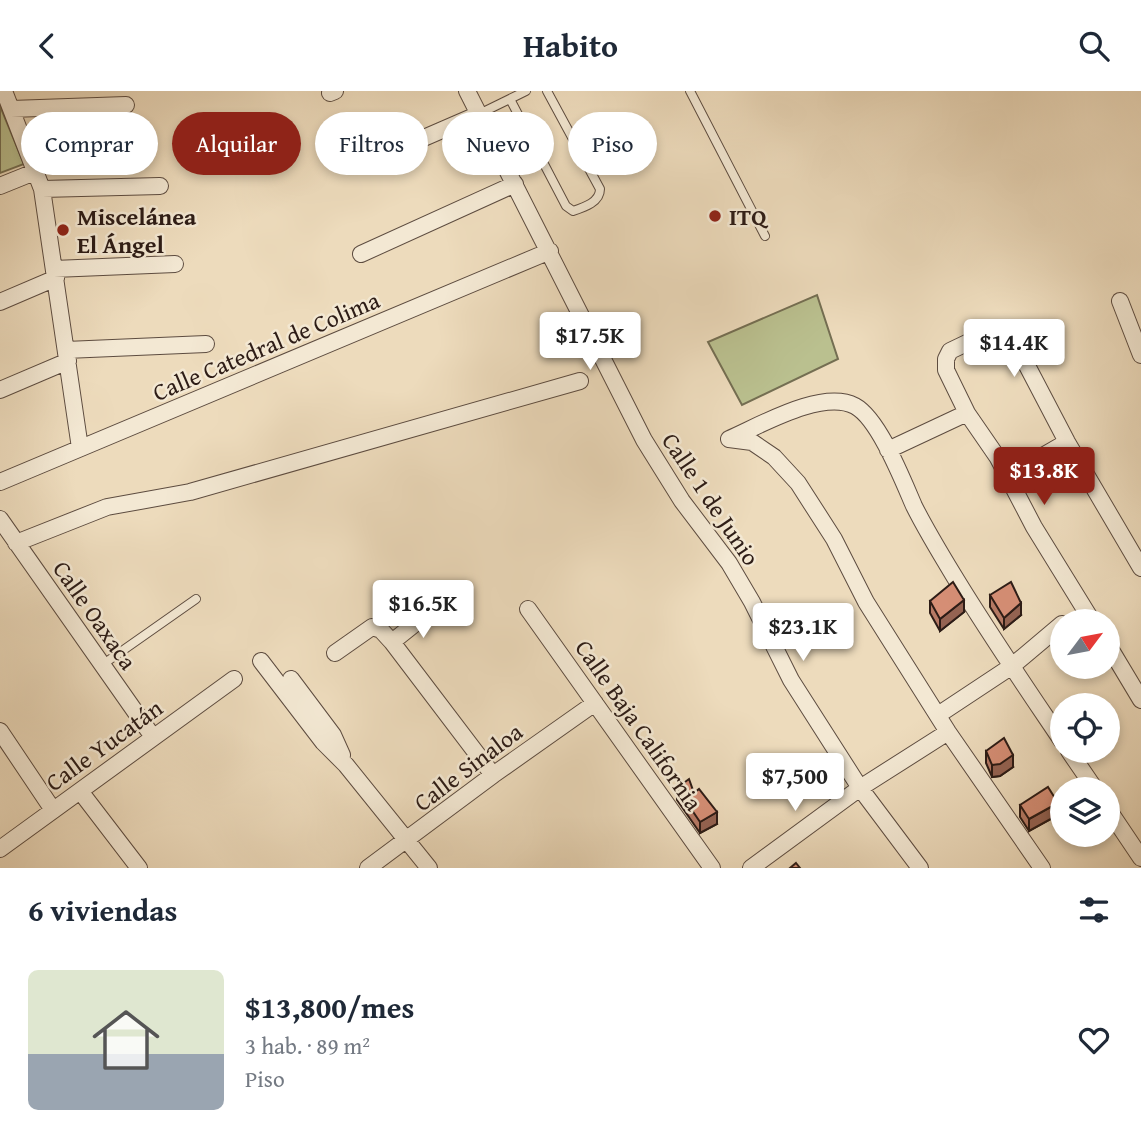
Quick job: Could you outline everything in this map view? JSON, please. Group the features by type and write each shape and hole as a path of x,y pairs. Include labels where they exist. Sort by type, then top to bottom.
{"street":[{"path":"4,91 21,133"},
{"name":"Calle 1 de Junio","path":"467,91 478,112"},
{"path":"11,109 126,105"},
{"path":"0,186 27,175"},
{"path":"38,175 80,448"},
{"name":"Calle 1 de Junio","path":"510,175 644,440 682,501 729,563 791,680 860,788 920,868"},
{"path":"361,254 515,184"},
{"path":"42,189 160,186"},
{"name":"Calle Catedral de Colima","path":"0,482 550,251"},
{"path":"0,302 55,273 175,264"},
{"path":"1120,301 1141,355"},
{"path":"1083,609 1034,527 1008,476 967,413 946,370 946,359 950,351 996,329 1004,329 1016,342 1066,442 1141,568"},
{"path":"0,390 67,355 206,344"},
{"path":"16,543 107,507 190,492 580,381"},
{"path":"1042,868 948,732 866,602 834,539 798,483 774,457 752,442 729,439 792,410 833,401 853,405 866,414 888,450 921,520 964,593 1050,723"},
{"path":"888,450 967,413"},
{"path":"1008,476 1066,442"},
{"name":"Calle Oaxaca","path":"0,519 153,737"},
{"name":"Calle Baja California","path":"528,609 712,868"},
{"path":"392,642 432,610"},
{"path":"335,653 372,628 380,630 493,775"},
{"path":"938,716 1012,666 1050,635"},
{"path":"261,661 323,742 346,765 429,868"},
{"path":"1120,665 1141,700"},
{"name":"Calle Yucatán","path":"0,849 234,678"},
{"path":"291,678 333,735 346,765"},
{"name":"Calle Sinaloa","path":"369,868 595,703"},
{"path":"0,731 53,810"},
{"path":"751,868 860,788 948,732"},
{"path":"80,790 139,868"},
{"path":"1120,827 1141,858"}],"lane":[{"path":"483,112 526,91"},
{"path":"510,99 566,206 573,211 596,200 600,196 600,189 547,91"},
{"path":"690,91 765,236"},
{"path":"102,665 196,599"}],"green space":[{"path":"0,106 21,157 21,165 0,173"},
{"path":"817,295 838,359 742,405 708,342"}],"building":[{"path":"953,582 964,600 940,619 930,601"},
{"path":"1011,582 1021,603 1004,618 990,595"},
{"path":"1004,738 1013,755 1000,764 992,765 986,751"},
{"path":"689,779 694,793 699,789 717,812 700,822 677,788"},
{"path":"1048,787 1050,790 1050,807 1029,819 1020,805"}],"place":[{"name":"ITQ","path":"715,216"},
{"name":"Miscelánea El Ángel","path":"63,230"}]}
